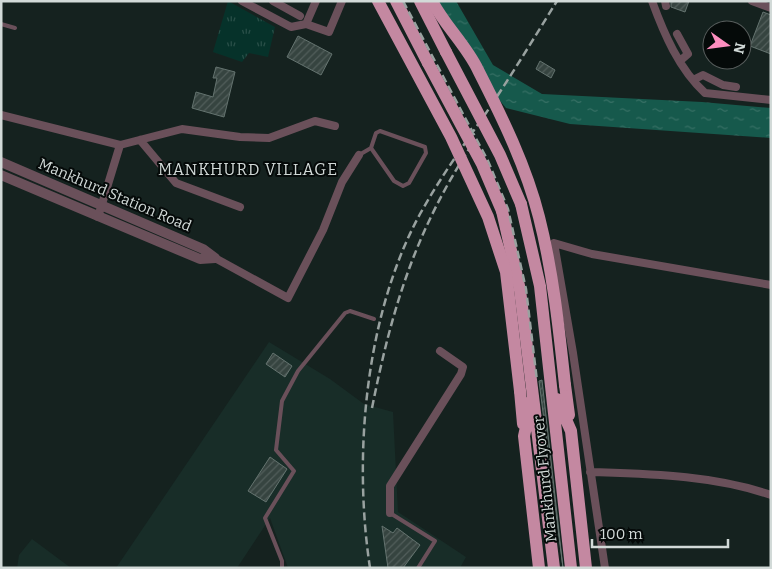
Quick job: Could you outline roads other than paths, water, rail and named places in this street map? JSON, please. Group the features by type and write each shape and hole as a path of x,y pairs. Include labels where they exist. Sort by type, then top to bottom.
{"highway":[{"path":"378,1 450,137 488,217 506,272 539,568"},
{"name":"Mankhurd Flyover","path":"396,1 482,164 502,212 520,290 534,391 554,568"},
{"path":"420,1 500,155 521,204 540,286 552,387 571,431"},
{"path":"432,1 478,68 511,138 527,178 539,218 558,318 586,568"},
{"name":"Mankhurd Flyover","path":"552,387 571,568"},
{"path":"524,436 534,391"}],"street":[{"path":"242,1 291,27 306,24 329,32 342,1"},
{"path":"273,1 300,16"},
{"path":"306,24 316,1"},
{"path":"652,1 666,39 693,80 705,93 713,96 771,100"},
{"path":"752,1 771,8"},
{"path":"677,34 690,57 681,60"},
{"path":"693,80 703,75 723,85 736,87"},
{"path":"1,115 120,146 182,129 240,137 269,138 315,121 335,126"},
{"path":"140,140 176,183 240,207"},
{"path":"98,217 120,146"},
{"name":"Mankhurd Station Road","path":"1,162 203,248 215,258 288,298 323,230 342,182 359,155"},
{"name":"Mankhurd Station Road","path":"1,175 200,259 215,258"},
{"path":"605,568 573,352 554,243 592,254 771,284"},
{"path":"390,513 390,486 461,374 463,367 458,361 440,350"},
{"path":"590,472 657,474 743,485 771,495"}],"lane":[{"path":"1,24 15,28"},
{"path":"359,155 371,148 376,133 380,131 424,147 426,153 408,184 403,186 394,182 371,148"},
{"path":"282,568 282,561 265,518 294,471 276,450 282,401 298,371 344,313 350,311 374,319"},
{"path":"390,513 435,541 418,568"}],"water":[{"path":"437,1 456,1 493,65 542,94 702,102 771,108 771,138 570,124 506,108 479,76"}],"railway":[{"path":"403,1 488,161 508,209 526,289 537,381"},
{"path":"370,568 365,525 363,480 364,433 368,387 376,341 387,296 401,254 420,214 557,1"},
{"path":"372,408 397,304 420,240 451,178 471,146"}],"district":[{"name":"MANKHURD VILLAGE","path":"248,169"}]}
